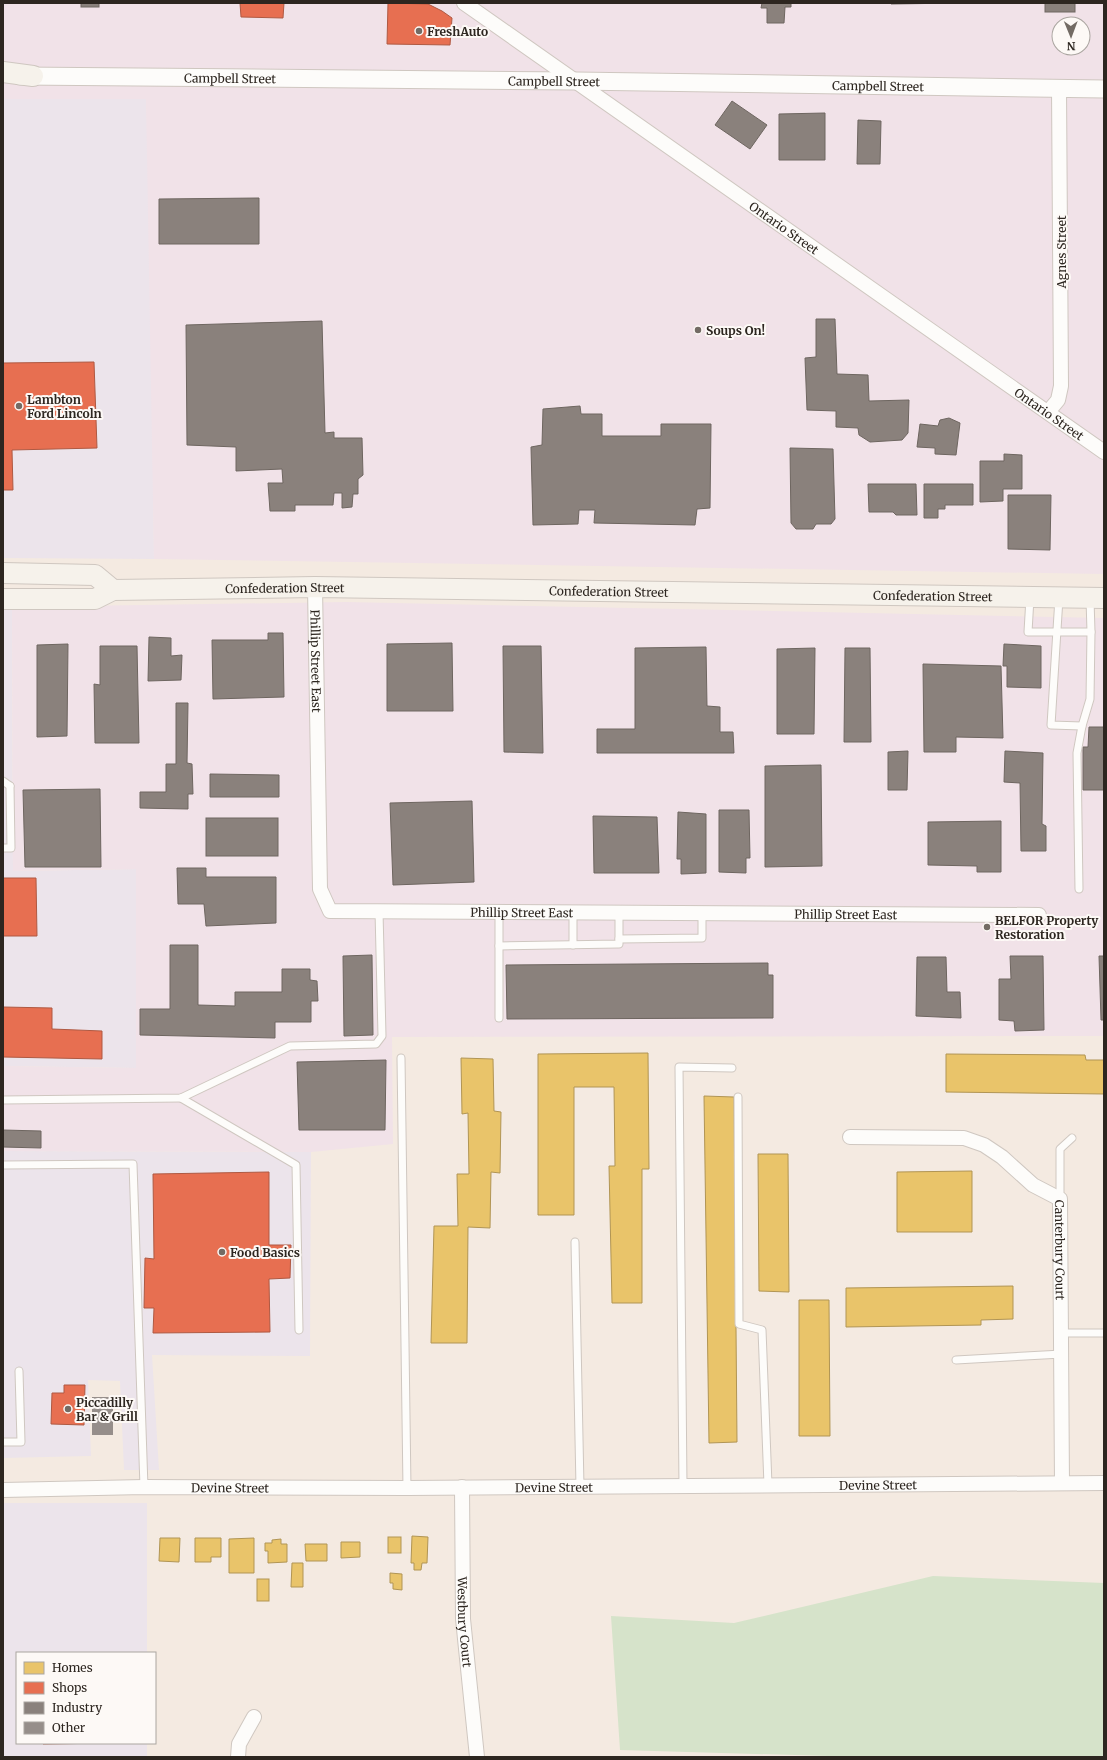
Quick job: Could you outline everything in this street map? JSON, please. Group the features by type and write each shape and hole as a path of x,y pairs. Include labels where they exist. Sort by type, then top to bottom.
{"main road":[{"path":"3,72 33,76"},
{"path":"3,79 33,76"},
{"path":"3,573 95,575 113,590"},
{"name":"Confederation Street","path":"3,599 95,599 113,590 316,587 1097,598"}],"street":[{"name":"Ontario Street","path":"464,3 1104,452"},
{"name":"Campbell Street","path":"3,76 576,81 1104,88"},
{"name":"Agnes Street","path":"1048,412 1058,400 1061,386 1059,88"},
{"name":"Phillip Street East","path":"316,587 320,889 330,911 1039,914"},
{"name":"Canterbury Court","path":"850,1137 964,1138 984,1145 1002,1157 1033,1185 1060,1199 1062,1483"},
{"name":"Devine Street","path":"3,1490 144,1487 407,1488 1104,1483"},
{"name":"Westbury Court","path":"462,1487 463,1619 477,1757"},
{"path":"238,1757 239,1744 254,1717"}],"lane":[{"path":"1030,597 1028,632 1091,632"},
{"path":"1059,597 1051,725 1082,726"},
{"path":"1079,889 1077,753 1082,726 1090,699 1091,632 1097,598"},
{"path":"3,781 7,786 11,848 3,848"},
{"path":"3,1100 182,1098 290,1046 376,1044 382,1036 379,911"},
{"path":"499,912 499,1018"},
{"path":"573,912 573,945"},
{"path":"499,946 619,944 619,913"},
{"path":"619,939 702,938 702,913"},
{"path":"401,1058 407,1488"},
{"path":"683,1485 679,1067 732,1068"},
{"path":"738,1097 738,1324 762,1330 768,1485"},
{"path":"182,1098 296,1165 299,1330"},
{"path":"1060,1199 1060,1149 1072,1138"},
{"path":"3,1165 133,1164 144,1487"},
{"path":"575,1242 580,1487"},
{"path":"1062,1333 1104,1333"},
{"path":"956,1360 1062,1354"},
{"path":"3,1442 21,1442 19,1371"}],"shaded area":[{"path":"3,3 1104,3 1104,574 154,559 146,99 3,99"},
{"path":"146,98 150,188 154,559 3,558 3,99"},
{"path":"346,602 1104,618 1104,1036 392,1037 393,1144 311,1152 3,1151 3,1066 136,1068 136,869 13,871 12,607"},
{"path":"3,607 12,607 13,871 136,869 136,1068 3,1066"},
{"path":"3,1151 311,1152 310,1356 152,1355 159,1470 124,1470 120,1381 88,1380 91,1456 3,1458"},
{"path":"3,1503 147,1503 147,1652 16,1652 16,1744 147,1744 147,1757 3,1757"}],"green space":[{"path":"933,1576 1104,1583 1104,1757 861,1757 620,1750 611,1616 734,1623"}],"building: Homes":[{"path":"648,1053 649,1169 642,1169 642,1303 612,1303 609,1166 615,1166 614,1087 574,1087 574,1215 538,1215 538,1054"},
{"path":"946,1054 1085,1055 1086,1060 1104,1060 1104,1094 946,1092"},
{"path":"461,1058 493,1059 494,1111 501,1112 500,1173 491,1172 490,1228 468,1227 467,1343 431,1343 434,1226 458,1226 457,1174 469,1174 468,1113 462,1114"},
{"path":"704,1096 734,1097 737,1442 709,1443"},
{"path":"758,1154 788,1154 789,1292 759,1291"},
{"path":"972,1171 972,1232 897,1232 897,1172"},
{"path":"1013,1286 1013,1319 981,1320 981,1325 846,1327 846,1288"},
{"path":"799,1300 829,1300 830,1436 799,1436"},
{"path":"412,1536 428,1537 427,1563 422,1563 421,1570 414,1570 414,1563 411,1563"},
{"path":"388,1537 401,1537 401,1553 388,1553"},
{"path":"160,1538 180,1538 179,1562 159,1561"},
{"path":"195,1538 221,1538 221,1557 211,1557 211,1562 195,1562"},
{"path":"254,1538 254,1573 229,1573 229,1539"},
{"path":"281,1539 281,1544 287,1544 287,1562 268,1563 268,1551 265,1551 265,1543 272,1543 272,1540"},
{"path":"341,1542 360,1542 360,1557 341,1558"},
{"path":"305,1544 327,1544 327,1561 306,1561"},
{"path":"292,1563 303,1563 303,1587 291,1587"},
{"path":"390,1573 402,1574 402,1590 393,1589 393,1583 390,1583"},
{"path":"257,1579 269,1579 269,1601 257,1601"}],"building: Shops":[{"path":"240,3 284,3 283,18 241,17"},
{"name":"FreshAuto","path":"388,3 428,4 442,11 452,18 450,45 387,44"},
{"path":"94,362 97,448 12,450 13,490 3,490 3,363"},
{"path":"3,878 36,878 37,936 3,936"},
{"path":"3,1007 52,1008 52,1029 102,1031 102,1059 3,1057"},
{"name":"Food Basics","path":"269,1172 269,1245 291,1245 290,1278 269,1279 270,1332 153,1333 154,1308 144,1308 145,1258 154,1259 153,1174"},
{"name":"Piccadilly Bar & Grill","path":"64,1385 85,1385 84,1425 51,1424 52,1393 64,1393"}],"building: Industry":[{"path":"81,3 99,3 99,7 81,7"},
{"path":"762,3 791,3 791,7 785,7 784,23 767,23 767,8 761,8"},
{"path":"891,3 959,3 891,4"},
{"path":"1045,3 1075,3 1075,12 1045,12"},
{"path":"732,101 767,125 750,149 715,125"},
{"path":"825,113 825,160 779,160 779,114"},
{"path":"858,120 881,121 880,164 857,164"},
{"path":"259,198 259,244 159,244 159,199"},
{"path":"816,319 835,319 837,374 868,375 869,401 909,400 908,433 902,440 870,442 859,435 858,428 836,427 836,411 807,410 805,358 816,357"},
{"path":"322,321 325,433 334,432 334,438 362,438 363,475 358,479 358,494 353,494 352,507 342,508 342,493 334,493 333,505 295,505 295,511 270,511 268,483 283,483 282,469 236,471 236,447 187,445 186,325"},
{"path":"580,406 581,414 602,414 602,436 661,436 661,424 711,424 710,508 697,509 695,525 594,523 595,510 579,510 578,524 533,525 531,447 542,445 543,409"},
{"path":"949,418 960,423 956,455 935,454 935,448 917,447 920,424 938,426 940,420"},
{"path":"790,448 833,449 835,519 831,524 816,524 813,529 796,529 791,523"},
{"path":"1004,454 1022,455 1022,489 1003,489 1003,501 980,502 980,461 1004,461"},
{"path":"868,484 916,484 917,515 896,515 893,512 869,512"},
{"path":"924,484 973,484 973,505 945,505 945,509 938,509 938,518 924,518"},
{"path":"1008,495 1051,495 1050,550 1008,549"},
{"path":"268,633 283,633 284,697 213,699 212,640 268,640"},
{"path":"149,637 171,638 171,656 182,655 181,680 148,681"},
{"path":"452,643 453,711 387,711 387,644"},
{"path":"68,644 67,736 37,737 37,645"},
{"path":"1004,644 1041,646 1041,688 1007,687 1007,666 1003,666"},
{"path":"100,646 137,646 139,743 95,743 94,684 100,685"},
{"path":"503,646 541,646 543,753 504,752"},
{"path":"706,647 707,706 720,707 720,732 733,732 734,753 597,753 597,729 635,729 635,648"},
{"path":"815,648 814,734 777,734 777,649"},
{"path":"845,648 870,648 871,742 844,742"},
{"path":"923,664 1001,666 1003,738 956,737 956,752 924,752"},
{"path":"176,703 188,703 187,763 192,764 193,794 188,794 188,809 140,808 140,792 166,792 166,764 176,764"},
{"path":"1089,727 1104,727 1104,790 1083,790 1083,747 1088,747"},
{"path":"908,751 907,790 888,790 888,752"},
{"path":"1005,751 1043,753 1042,824 1046,826 1046,851 1021,851 1020,783 1004,782"},
{"path":"821,765 822,866 765,867 765,766"},
{"path":"210,774 279,775 279,797 210,797"},
{"path":"100,789 101,867 25,867 23,790"},
{"path":"472,801 474,882 393,885 390,803"},
{"path":"719,810 749,810 750,858 746,858 746,873 719,872"},
{"path":"678,812 706,814 706,873 681,874 681,859 677,859"},
{"path":"593,816 657,817 659,873 594,873"},
{"path":"206,818 278,818 278,856 206,856"},
{"path":"1001,821 1001,872 977,872 977,866 928,865 928,822"},
{"path":"177,868 206,868 206,877 276,877 276,923 206,926 204,904 178,904"},
{"path":"170,945 198,945 198,1005 235,1006 235,992 282,992 282,969 310,969 310,980 317,981 318,1001 311,1001 311,1022 275,1022 275,1038 140,1035 140,1009 170,1009"},
{"path":"372,955 373,1035 344,1036 343,956"},
{"path":"1010,956 1043,956 1044,1030 1015,1031 1014,1021 999,1020 999,979 1011,979"},
{"path":"1099,956 1104,956 1104,1020 1101,1020"},
{"path":"917,957 946,957 947,992 960,992 961,1018 916,1016"},
{"path":"768,963 768,975 773,975 773,1018 507,1019 506,965"},
{"path":"386,1060 385,1130 299,1130 297,1062"},
{"path":"3,1130 41,1131 41,1148 3,1147"}],"building: Other":[{"path":"92,1397 113,1397 113,1435 92,1435"}],"place":[{"name":"FreshAuto","path":"419,31"},
{"name":"Soups On!","path":"698,330"},
{"name":"Lambton Ford Lincoln","path":"19,406"},
{"name":"BELFOR Property Restoration","path":"987,927"},
{"name":"Food Basics","path":"222,1252"},
{"name":"Piccadilly Bar & Grill","path":"68,1409"}]}
